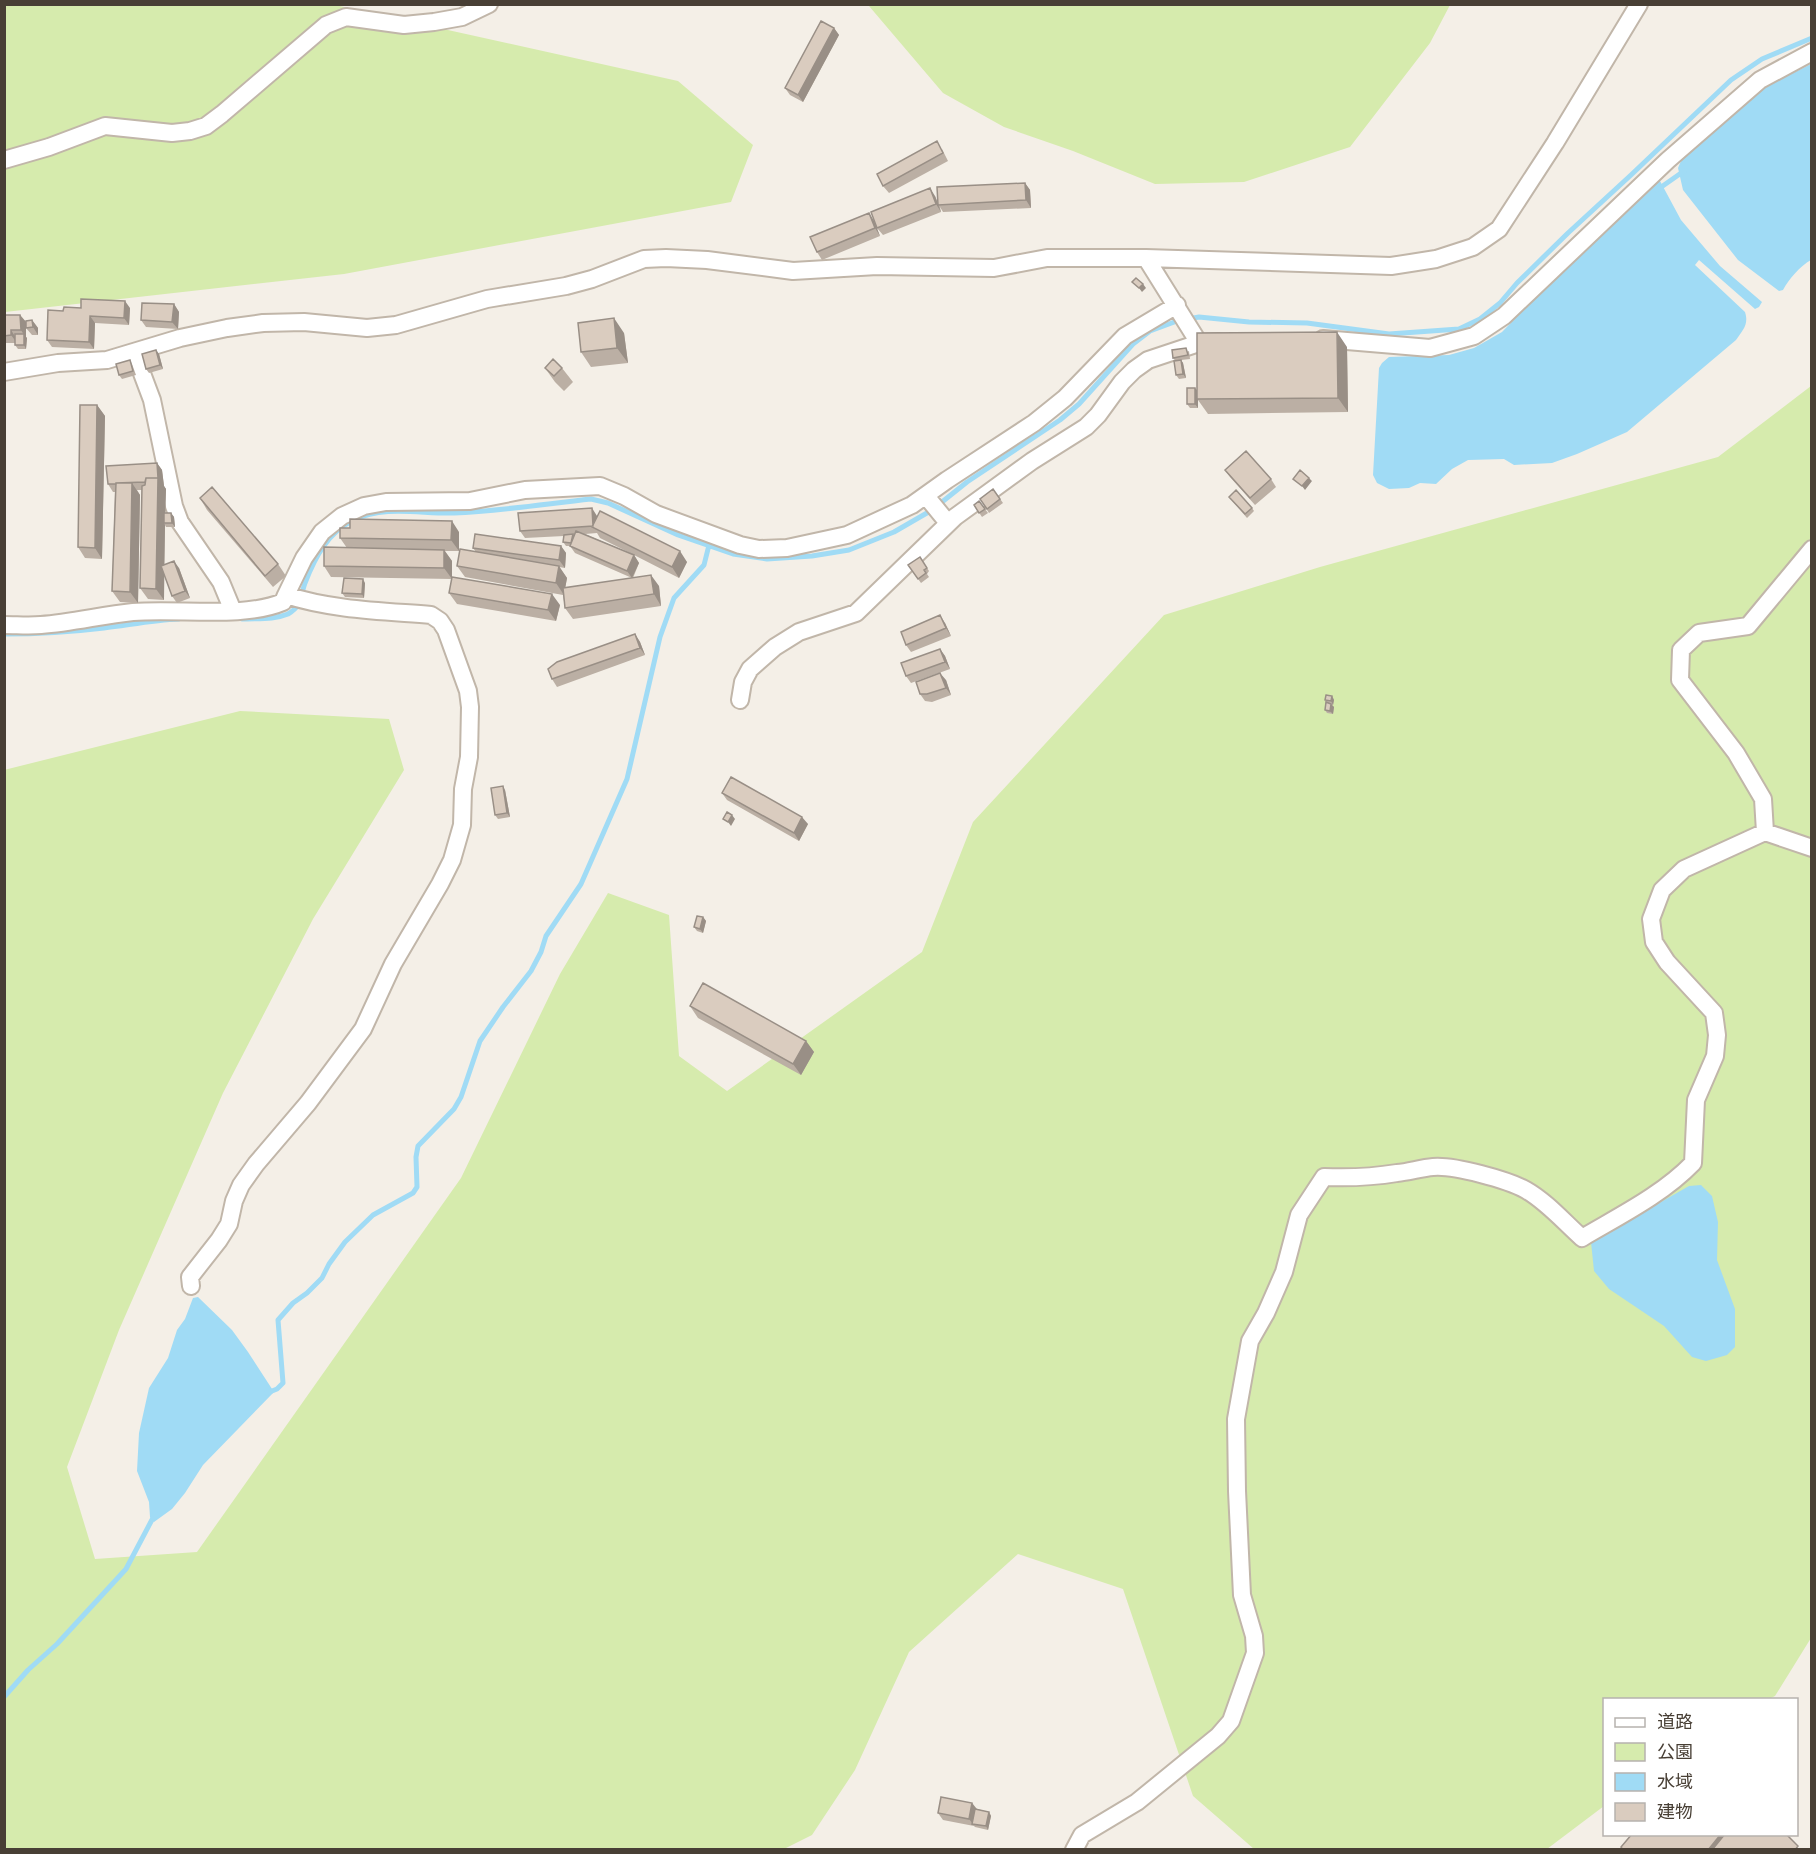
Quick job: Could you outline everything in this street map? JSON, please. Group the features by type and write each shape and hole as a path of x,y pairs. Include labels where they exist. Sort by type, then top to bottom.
{"street":[{"path":"4,160 49,147 105,126 172,133 206,126 326,24 346,17 414,24 462,17 489,4"},
{"path":"4,372 58,363 107,360 180,338 263,323 304,322 367,328 396,325 488,299 566,286 592,279 644,259 706,260 793,271 877,266 994,268 1047,258 1146,258 1391,266 1436,259 1473,247 1498,229 1555,143 1639,4"},
{"path":"1308,338 1430,348 1474,336 1504,316 1668,160 1760,80 1812,52"},
{"path":"1146,258 1196,337"},
{"path":"740,700 743,682 750,669 775,647 799,632 856,613 936,509 946,480 1035,423 1065,398 1125,336 1179,308"},
{"path":"297,598 304,558 322,532 342,516 364,506 386,502 470,501 525,490 600,486 665,518 740,546 759,549 787,548 847,535 912,505 936,509 1032,461 1086,427 1098,415 1122,382 1148,360 1196,337 1232,341"},
{"path":"134,352 152,400 174,506 180,522 221,582 233,611"},
{"path":"1765,832 1763,799 1736,753 1680,680 1681,650 1699,633 1748,626 1812,549"},
{"path":"4,625 42,625 132,612 233,611 273,606 297,598 347,608 431,615 440,621 446,630 468,691 469,757 463,789 462,825 452,860 393,964 363,1029 308,1103 241,1185 234,1201 229,1224 190,1277 191,1286"},
{"path":"1074,1850 1082,1835 1137,1802 1218,1736 1231,1721 1255,1653 1254,1636 1242,1595 1236,1419 1250,1341 1266,1313 1284,1272 1299,1215 1324,1176 1352,1178 1447,1167 1490,1177 1526,1190 1581,1238 1655,1194 1693,1163 1696,1100 1715,1056 1717,1035 1714,1013 1667,962 1654,942 1651,920 1662,890 1684,868 1765,832 1812,848"}],"green space":[{"path":"871,4 1450,5 1430,43 1350,147 1244,182 1155,184 1073,151 1004,127 943,93 869,6"},
{"path":"4,5 335,5 678,81 753,145 731,202 344,274 5,312"},
{"path":"1811,386 1811,1638 1775,1696 1771,1698 1603,1698 1603,1807 1547,1849 1254,1849 1193,1796 1123,1589 1018,1554 909,1652 855,1770 812,1835 784,1849 5,1849 4,770 240,711 389,719 404,770 313,919 223,1093 119,1330 67,1467 95,1559 197,1552 461,1178 560,974 608,893 669,915 679,1056 727,1091 922,952 973,822 1164,615 1320,567 1718,457"}],"water":[{"path":"1811,64 1811,260 1795,273 1783,290 1779,291 1738,260 1683,190 1678,168 1681,161 1726,116 1760,90"},
{"path":"1656,179 1660,181 1681,220 1720,266 1762,302 1755,309 1699,260 1695,265 1745,312 1746,323 1736,340 1627,432 1577,454 1552,463 1514,465 1504,459 1468,460 1452,469 1436,484 1420,483 1409,488 1389,489 1377,483 1373,475 1379,368 1382,363 1389,357 1449,355 1474,348 1502,332 1578,254 1625,209 1648,191"},
{"path":"1701,1185 1712,1196 1718,1222 1717,1260 1735,1309 1735,1347 1727,1355 1706,1361 1692,1357 1664,1326 1609,1289 1594,1271 1591,1242 1689,1186"},
{"path":"198,1297 232,1330 274,1392 203,1465 172,1509 154,1522 150,1517 149,1502 137,1471 139,1433 149,1388 168,1358 177,1330 185,1319 193,1298"}],"building":[{"path":"821,21 834,28 798,95 785,88"},
{"path":"937,141 943,153 883,186 877,174"},
{"path":"1025,183 1026,200 938,205 937,187"},
{"path":"930,188 936,204 877,228 871,212"},
{"path":"869,213 875,228 817,252 810,237"},
{"path":"1136,278 1143,284 1139,288 1132,282"},
{"path":"81,299 125,301 124,318 90,316 89,342 47,340 48,310 63,311 64,307 81,308"},
{"path":"142,303 174,304 172,322 141,320"},
{"path":"4,315 20,315 21,330 11,330 11,335 4,336"},
{"path":"614,318 617,348 581,352 578,323"},
{"path":"32,320 33,327 26,328 26,321"},
{"path":"1337,332 1338,398 1197,399 1197,333"},
{"path":"15,334 24,334 24,345 15,345"},
{"path":"1186,348 1188,355 1173,358 1172,350"},
{"path":"156,350 160,365 146,369 142,354"},
{"path":"553,359 562,368 554,376 545,368"},
{"path":"130,360 133,371 119,375 116,364"},
{"path":"1181,360 1183,374 1176,375 1174,361"},
{"path":"1187,388 1195,388 1195,404 1187,404"},
{"path":"80,405 97,405 95,548 78,547"},
{"path":"1246,451 1271,479 1250,498 1225,470"},
{"path":"157,463 158,478 146,478 145,482 108,484 106,466"},
{"path":"1300,470 1309,478 1302,486 1293,479"},
{"path":"146,478 158,478 156,589 140,588 142,486 145,485"},
{"path":"116,483 132,483 130,592 112,591"},
{"path":"212,487 278,564 265,576 200,498"},
{"path":"993,489 1000,499 987,509 980,499"},
{"path":"1236,490 1252,508 1245,514 1229,497"},
{"path":"979,501 985,509 979,513 974,505"},
{"path":"592,508 593,526 520,531 518,513"},
{"path":"600,511 680,551 672,567 592,527"},
{"path":"164,513 171,513 172,523 164,523"},
{"path":"350,519 452,521 451,540 340,538 340,528 350,528"},
{"path":"576,531 634,555 627,571 570,546"},
{"path":"475,534 561,546 559,560 473,548"},
{"path":"573,534 571,543 563,542 564,535"},
{"path":"324,547 444,550 444,568 324,566"},
{"path":"460,549 559,566 556,583 457,566"},
{"path":"920,557 927,568 924,570 926,573 918,579 908,565"},
{"path":"174,561 185,591 172,596 161,566"},
{"path":"651,575 654,594 565,608 563,588"},
{"path":"452,577 552,594 548,610 449,593"},
{"path":"344,578 363,579 362,594 342,593"},
{"path":"940,615 946,628 906,645 901,632"},
{"path":"635,634 640,648 552,679 548,669 557,662"},
{"path":"940,649 945,662 906,676 901,663"},
{"path":"940,673 946,688 920,694 916,682"},
{"path":"1326,695 1332,696 1331,701 1325,700"},
{"path":"1326,702 1331,704 1330,711 1325,710"},
{"path":"731,777 802,817 794,833 722,793"},
{"path":"503,786 507,813 495,815 491,788"},
{"path":"727,812 732,815 728,822 723,819"},
{"path":"697,916 703,917 700,929 694,927"},
{"path":"703,983 806,1041 793,1064 690,1006"},
{"path":"941,1797 972,1803 969,1819 938,1813"},
{"path":"975,1809 989,1812 986,1826 972,1824"},
{"path":"1630,1836 1719,1836 1708,1850 1623,1850 1621,1847"},
{"path":"1723,1836 1788,1836 1798,1846 1795,1850 1712,1850"}],"waterway":[{"path":"242,619 277,617 293,611 300,601 313,564 330,538 354,520 366,515 390,511 471,512 591,499 608,503 678,535 733,554 767,559 812,556 849,550 894,532 932,510 967,482 1060,420 1079,404 1133,344 1150,331 1177,321 1199,317 1249,322 1307,323 1389,334 1459,329 1480,319 1500,303 1568,233 1731,80 1762,59 1812,38"},
{"path":"1657,190 1684,171"},
{"path":"267,1393 277,1389 283,1383 278,1320 293,1303 322,1278 345,1242 373,1215 413,1193 417,1187 418,1146 454,1109 461,1097 480,1041 531,971 546,936 581,884 627,779 660,637 674,598 704,565 709,545"},
{"path":"4,634 79,631 179,619"},
{"path":"4,1697 126,1569 155,1514"}]}
